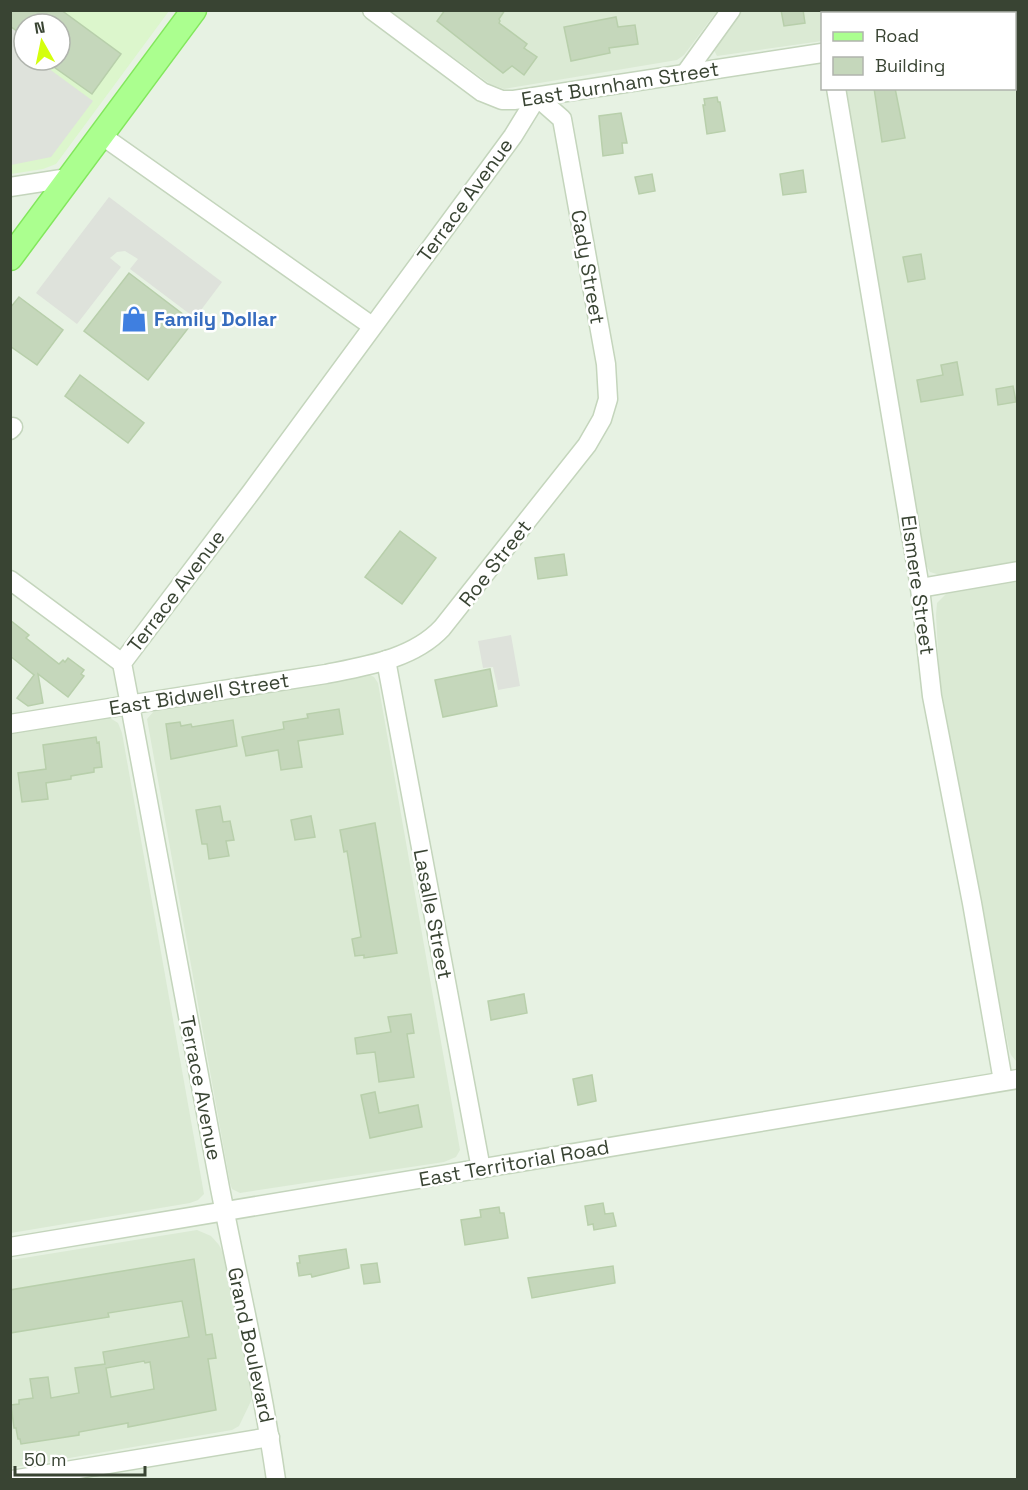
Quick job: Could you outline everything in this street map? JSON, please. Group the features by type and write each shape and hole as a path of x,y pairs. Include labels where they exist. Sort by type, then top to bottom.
{"main road":[{"path":"10,258 194,10"}],"street":[{"name":"East Burnham Street","path":"372,10 482,92 502,100 537,97 821,52"},
{"path":"685,74 731,10"},
{"name":"Elsmere Street","path":"836,90 920,588 932,696 972,903 1010,1080"},
{"name":"Terrace Avenue","path":"224,1212 122,663 252,491 513,136 537,97"},
{"name":"Cady Street","path":"537,97 562,119 606,364 608,399 602,419 588,445"},
{"path":"101,135 372,326"},
{"path":"10,187 68,178"},
{"name":"Roe Street","path":"386,660 424,645 438,633 588,445"},
{"path":"920,588 1017,572"},
{"path":"10,580 122,663"},
{"name":"East Bidwell Street","path":"10,724 326,674 386,660"},
{"name":"Lasalle Street","path":"386,660 481,1168"},
{"name":"East Territorial Road","path":"10,1247 1010,1080"},
{"name":"Grand Boulevard","path":"224,1212 270,1437 276,1479"},
{"path":"12,1479 270,1437"}],"shaded area":[{"path":"11,11 169,11 56,164 43,169 11,174"},
{"path":"390,11 717,11 684,55 677,60 504,89 490,84"},
{"path":"741,11 1017,11 821,12 821,41 717,56 714,50"},
{"path":"11,27 12,72 53,72 93,101 51,157 11,165"},
{"path":"1016,34 1017,563 940,575 930,572 924,561 845,90 1016,90"},
{"path":"109,197 222,282 195,318 130,269 138,259 125,251 117,252 110,258 121,267 77,324 36,293"},
{"path":"1017,582 1017,1062 1009,1049 945,728 940,689 936,615 937,603 946,594"},
{"path":"511,635 520,686 498,690 493,667 483,668 478,641"},
{"path":"368,674 378,683 460,1150 456,1157 444,1162 240,1193 232,1189 230,1183 147,719 155,710"},
{"path":"106,717 118,723 122,733 204,1194 198,1200 190,1203 11,1233 11,733"},
{"path":"197,1230 211,1236 224,1255 252,1399 239,1426 232,1430 11,1468 11,1260"}],"building":[{"path":"10,10 61,10 64,12 12,12 12,27 10,26"},
{"path":"445,10 505,10 499,23 527,44 524,48 537,57 524,75 512,66 503,73 437,21"},
{"path":"781,10 803,10 805,23 784,26"},
{"path":"616,17 618,27 635,25 638,44 609,48 610,53 571,61 564,27"},
{"path":"72,18 121,54 92,94 61,72 72,72"},
{"path":"874,90 895,90 905,138 882,142"},
{"path":"717,97 725,131 707,134 704,99"},
{"path":"621,113 627,143 622,143 623,153 603,156 599,116"},
{"path":"803,170 806,192 783,195 780,174"},
{"path":"652,174 655,191 639,194 635,177"},
{"path":"921,254 925,279 908,282 903,257"},
{"path":"129,273 193,322 148,380 84,331"},
{"path":"19,297 63,330 37,365 10,346 10,308"},
{"path":"957,362 963,395 921,402 917,380 943,375 941,365"},
{"path":"80,375 144,423 128,443 65,396"},
{"path":"1013,386 1016,402 998,405 996,389"},
{"path":"400,531 436,558 402,604 365,577"},
{"path":"564,554 567,575 538,579 535,558"},
{"path":"10,620 29,635 26,638 59,664 68,658 84,670 81,674 84,676 68,697 38,674 43,703 28,706 17,698 34,675 10,656"},
{"path":"490,669 497,706 443,717 435,680"},
{"path":"339,709 343,734 298,741 302,767 281,770 278,750 246,756 242,737 284,729 283,722 308,718 307,714"},
{"path":"233,720 237,746 171,759 166,724 180,722 181,726 191,724 192,727"},
{"path":"96,737 97,743 99,742 102,767 94,768 94,772 71,776 71,779 46,783 48,799 22,802 18,773 46,769 43,745"},
{"path":"220,806 223,822 230,821 234,840 226,841 229,856 209,859 207,844 202,844 196,810"},
{"path":"311,816 315,837 295,840 291,820"},
{"path":"375,823 397,953 364,958 364,955 355,956 352,939 361,937 347,851 344,852 340,830"},
{"path":"524,994 527,1013 491,1020 488,1001"},
{"path":"411,1014 414,1033 407,1034 414,1077 379,1082 375,1052 357,1054 355,1038 391,1032 388,1017"},
{"path":"592,1075 596,1101 578,1105 573,1079"},
{"path":"375,1092 379,1113 418,1105 422,1127 370,1138 361,1095"},
{"path":"603,1203 605,1214 613,1213 616,1226 594,1230 593,1224 588,1225 585,1206"},
{"path":"499,1207 500,1213 504,1213 508,1238 465,1245 461,1220 481,1217 480,1210"},
{"path":"346,1249 349,1268 312,1277 311,1274 299,1276 297,1263 300,1263 299,1256"},
{"path":"194,1259 206,1335 212,1334 216,1358 208,1359 216,1410 128,1427 128,1423 79,1432 79,1435 21,1444 16,1428 14,1428 11,1405 19,1404 19,1400 33,1398 30,1379 48,1377 51,1398 79,1393 75,1368 105,1364 103,1352 189,1337 182,1301 108,1313 109,1317 10,1333 10,1290","holes":["144,1361 145,1363 150,1362 154,1389 111,1397 106,1368"]},
{"path":"377,1263 380,1282 364,1284 361,1265"},
{"path":"613,1266 615,1283 532,1298 528,1278"}],"place":[{"name":"Family Dollar","path":"134,319"}]}
